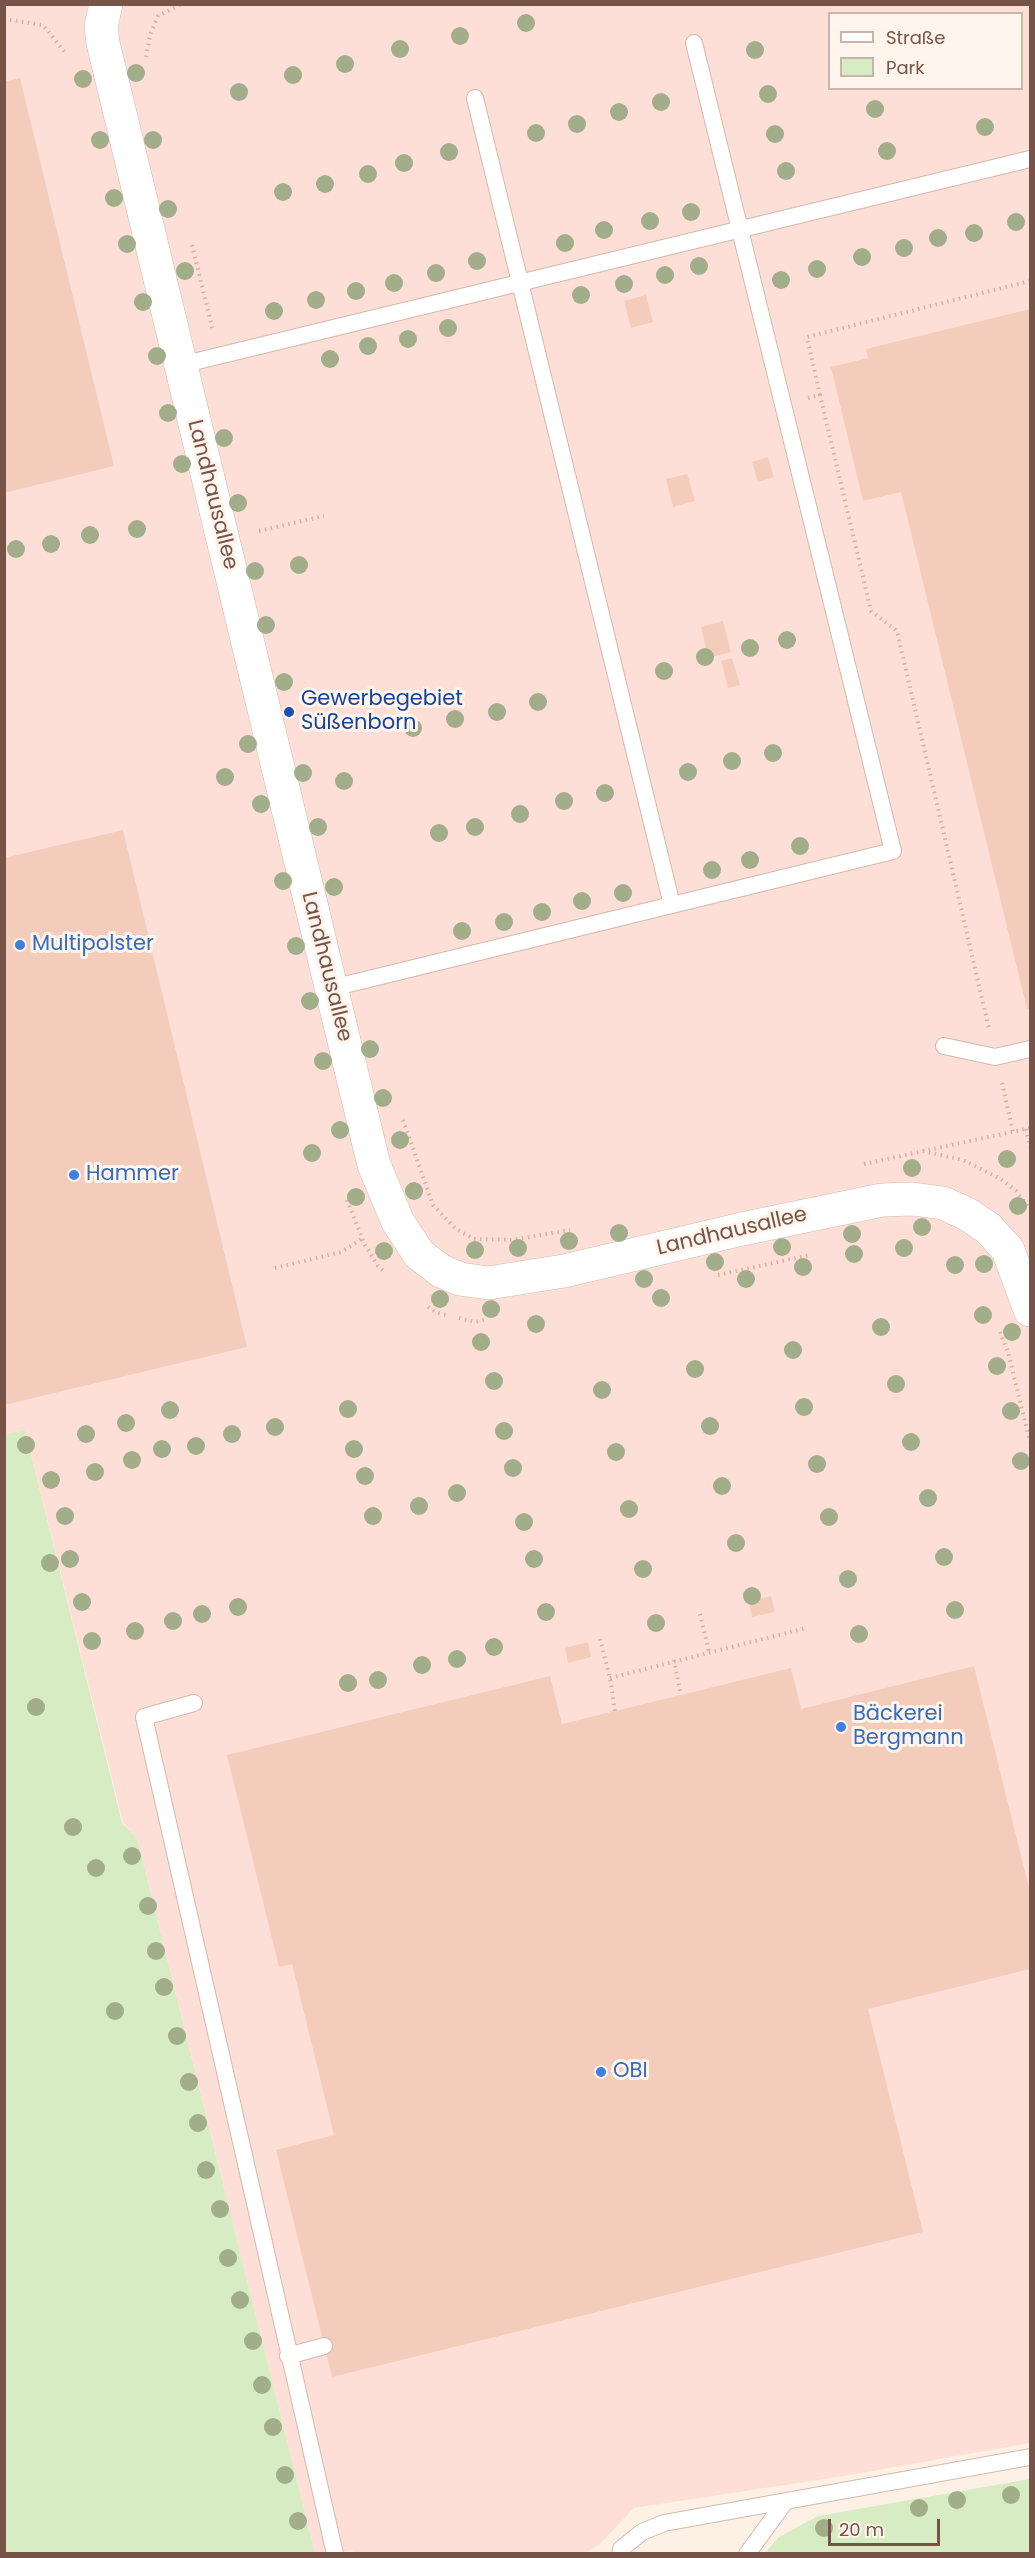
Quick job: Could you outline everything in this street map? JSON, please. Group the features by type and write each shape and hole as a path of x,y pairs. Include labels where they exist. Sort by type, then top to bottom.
{"street":[{"name":"Landhausallee","path":"106,4 101,26 103,43 374,1165 398,1222 419,1254 441,1271 460,1279 488,1283 564,1271 742,1229 882,1200 914,1199 943,1203 967,1214 988,1228 1008,1250 1030,1310"}],"lane":[{"path":"332,988 893,851 694,43"},
{"path":"475,98 672,905"},
{"path":"181,365 1030,159"},
{"path":"944,1046 995,1057 1030,1049"},
{"path":"194,1703 144,1717 288,2356 335,2553"},
{"path":"288,2356 324,2346"},
{"path":"620,2553 621,2549 642,2532 664,2523 1030,2457"},
{"path":"747,2553 785,2502"}],"path":[{"path":"148,65 146,54 150,35 158,16 181,4"},
{"path":"4,19 44,25 74,62"},
{"path":"191,240 219,356"},
{"path":"1014,1132 897,631 871,612 807,337 1030,281"},
{"path":"783,404 820,395"},
{"path":"259,531 324,516"},
{"path":"256,519 262,543"},
{"path":"399,1110 433,1205 456,1229 474,1239 513,1240 571,1229"},
{"path":"862,1165 920,1150 1028,1129 1030,1147"},
{"path":"920,1150 963,1160 1001,1179 1016,1191 1030,1209"},
{"path":"346,1197 362,1239 378,1266 393,1279"},
{"path":"274,1268 340,1252 433,1205"},
{"path":"716,1275 818,1253"},
{"path":"426,1305 435,1312 475,1322 486,1320"},
{"path":"996,1322 1008,1352 1030,1442"},
{"path":"700,1614 709,1652"},
{"path":"610,1678 806,1628"},
{"path":"600,1639 610,1678 615,1712"},
{"path":"674,1660 681,1695"}],"shaded area":[{"path":"5,5 1030,5 1030,2443 850,2475 634,2508 599,2545 585,2553 354,2554 352,2550 315,2553 137,1838 123,1823 25,1430 5,1435"}],"green space":[{"path":"25,1430 122,1823 137,1838 315,2553 5,2553 4,1435"},
{"path":"1030,2479 1030,2553 765,2553 779,2537 818,2516"}],"building":[{"path":"20,78 114,466 4,493 4,82"},
{"path":"646,295 653,322 631,328 624,301"},
{"path":"1030,309 1030,1008 1027,1009 901,492 863,501 831,367 868,358 866,349"},
{"path":"768,457 774,477 758,482 752,462"},
{"path":"687,474 695,501 673,507 666,479"},
{"path":"723,621 731,652 708,658 701,627"},
{"path":"732,658 740,685 728,688 721,661"},
{"path":"123,830 247,1347 4,1405 4,858"},
{"path":"771,1596 775,1612 752,1617 749,1602"},
{"path":"588,1642 591,1657 568,1663 565,1648"},
{"name":"OBI","path":"974,1666 1030,1892 1030,1969 868,2009 923,2232 332,2377 276,2150 334,2135 292,1964 279,1967 227,1755 550,1676 562,1724 791,1668 801,1709"}],"place":[{"name":"Gewerbegebiet Süßenborn","path":"289,712"},
{"name":"Multipolster","path":"20,945"},
{"name":"Hammer","path":"74,1175"},
{"name":"Bäckerei Bergmann","path":"841,1727"},
{"name":"OBI","path":"601,2072"}]}
